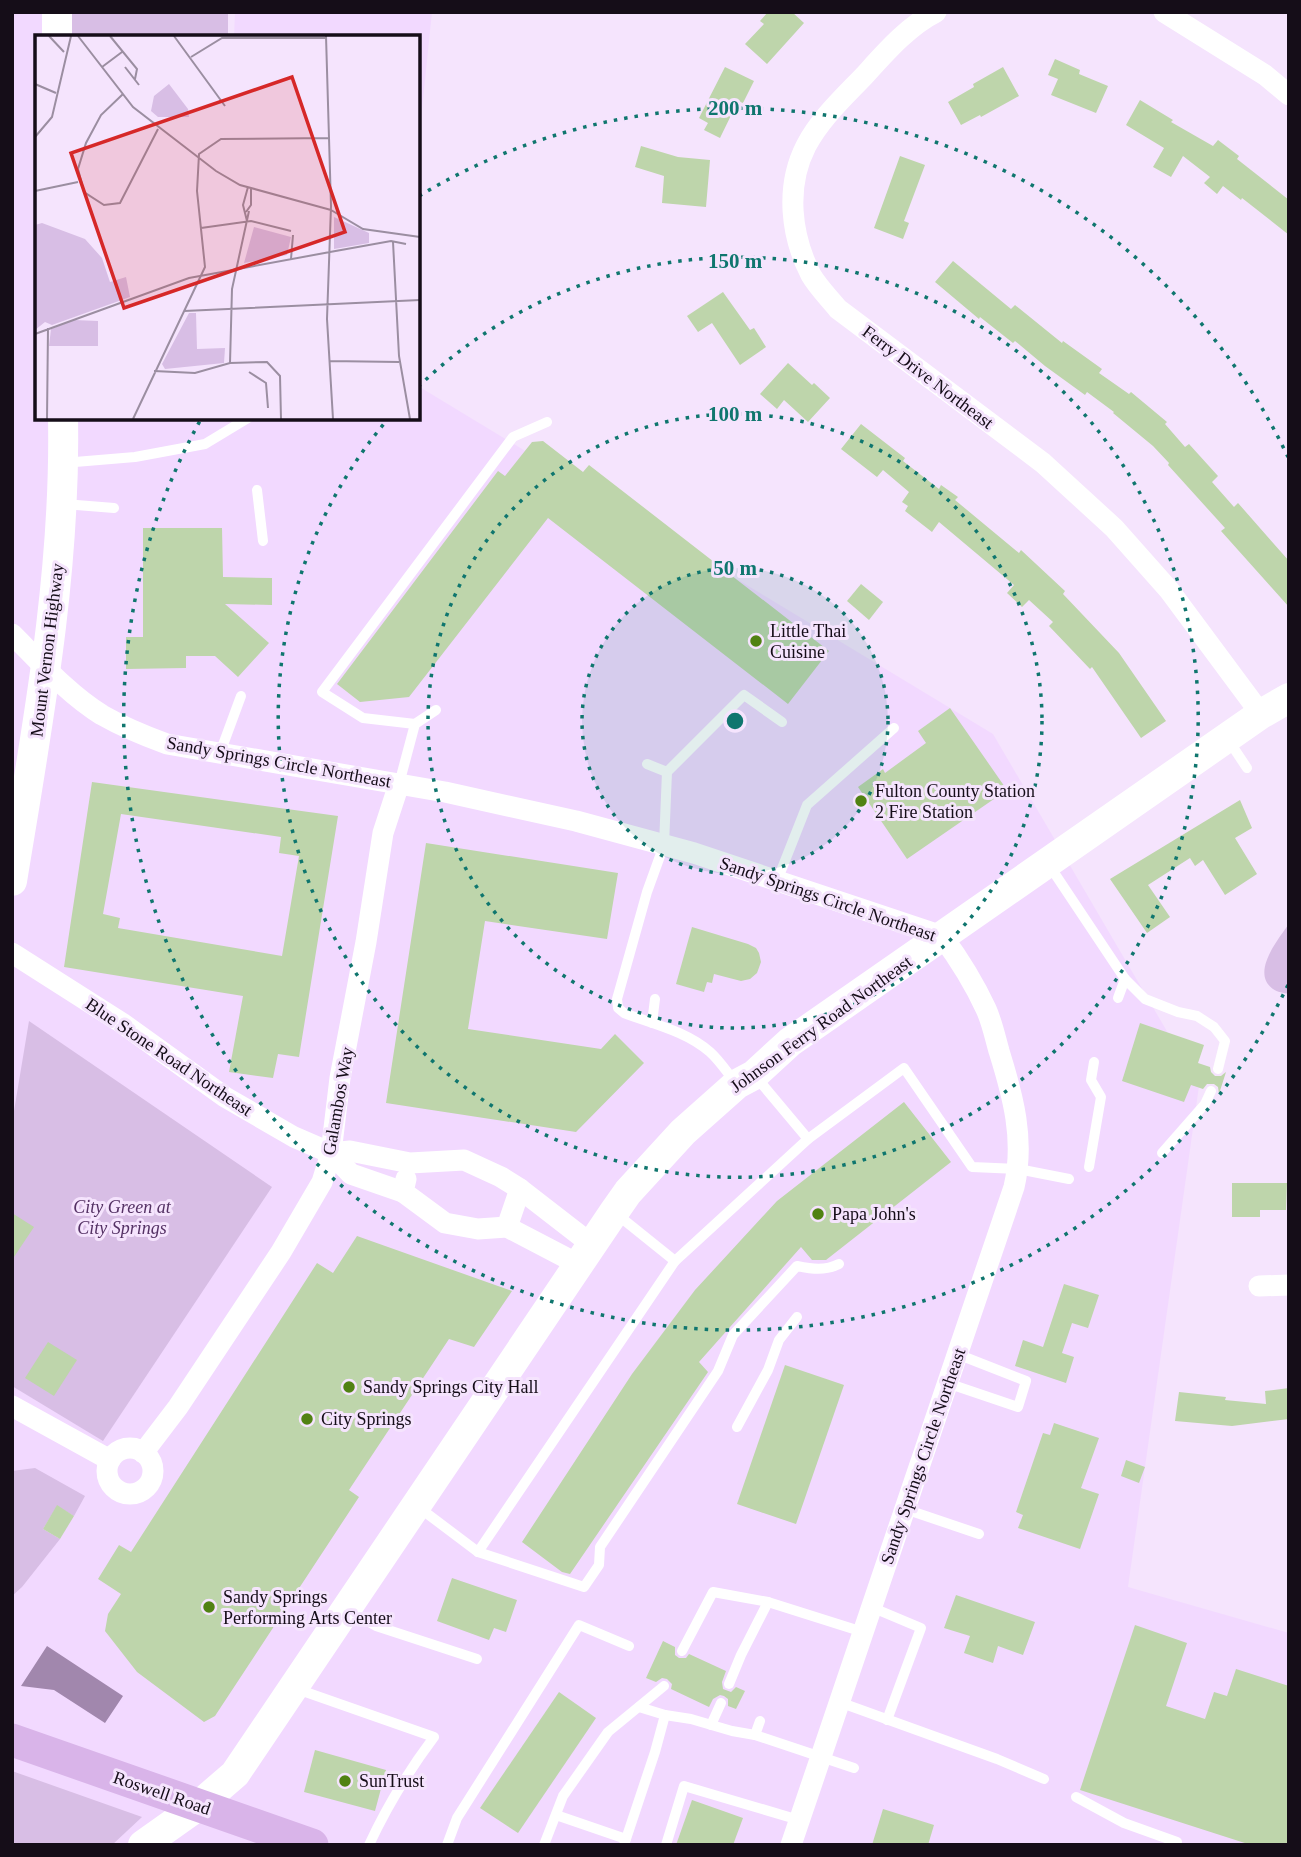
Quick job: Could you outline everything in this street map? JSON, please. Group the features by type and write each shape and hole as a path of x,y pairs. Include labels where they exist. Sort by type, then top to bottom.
{"main road":[{"name":"Roswell Road","path":"12,1740 312,1845"}],"street":[{"path":"57,12 57,35"},
{"name":"Ferry Drive Northeast","path":"936,12 894,44 826,117 806,146 793,192 793,219 797,242 812,277 838,309 1043,463 1114,528 1169,590 1261,715"},
{"path":"1164,12 1265,75 1289,94"},
{"name":"Mount Vernon Highway","path":"12,881 46,668 59,561 63,420"},
{"name":"Sandy Springs Circle Northeast","path":"12,634 71,692 101,714 133,731 167,744 445,792 576,821 664,845 942,936 962,963 987,1011 1007,1078 1018,1123 1018,1170 791,1845"},
{"name":"Johnson Ferry Road Northeast","path":"143,1845 198,1806 235,1774 584,1254 628,1192 683,1132 790,1042 1227,738 1289,698"},
{"name":"Galambos Way","path":"143,1453 178,1407 281,1251 322,1182 331,1153 340,1078 383,833 399,784"},
{"name":"Blue Stone Road Northeast","path":"12,953 122,1023 225,1097 294,1137 331,1153 351,1174 403,1192 445,1223 478,1229 507,1227 584,1254"},
{"name":"Blue Stone Road Northeast","path":"331,1153 350,1151 410,1163 464,1160 520,1189 584,1254"},
{"path":"403,1192 410,1163"},
{"path":"507,1227 520,1189"},
{"path":"1259,1286 1289,1285"},
{"path":"12,1406 110,1460"},
{"path":"121,1450 143,1453 152,1465 151,1480 141,1491 134,1494 120,1492 109,1482 107,1474 110,1460 121,1450"}],"lane":[{"path":"63,463 135,457 205,444 245,420"},
{"path":"436,710 415,724 363,718 322,692 513,437 548,422"},
{"path":"257,490 263,541"},
{"path":"61,504 114,508"},
{"path":"782,722 744,695 667,772 664,845 647,892 617,999 618,1008 624,1013 671,1029 712,1053 808,1139"},
{"path":"220,753 241,696"},
{"path":"399,784 415,724"},
{"path":"777,881 807,806 894,728"},
{"path":"1227,738 1247,768"},
{"path":"647,764 667,772"},
{"path":"1048,863 1125,979 1145,999 1178,1012 1197,1016 1214,1027 1225,1041 1218,1069"},
{"path":"1118,998 1125,979"},
{"path":"652,1023 655,999"},
{"path":"1089,1167 1101,1097 1091,1080 1094,1062"},
{"path":"478,1552 675,1261 808,1139 904,1068 972,1167 1018,1170 1069,1179"},
{"path":"1162,1153 1205,1104 1211,1091"},
{"path":"614,1212 675,1261"},
{"path":"415,1505 478,1552 584,1587 599,1565 600,1547 719,1371 733,1335 797,1266 830,1269 839,1264"},
{"path":"737,1427 768,1370 779,1340 797,1317"},
{"path":"947,1383 1018,1407 1026,1381 957,1354"},
{"path":"905,1509 979,1534"},
{"path":"682,1651 713,1592 768,1601 794,1616 863,1632"},
{"path":"729,1684 768,1601"},
{"path":"872,1607 921,1629 887,1720"},
{"path":"346,1608 376,1626 477,1659"},
{"path":"447,1845 457,1818 579,1625 629,1646"},
{"path":"544,1845 563,1796 608,1732 664,1686"},
{"path":"293,1688 434,1737 385,1810 369,1845"},
{"path":"839,1702 997,1759 1044,1779"},
{"path":"711,1725 721,1703"},
{"path":"639,1707 755,1735 855,1768"},
{"path":"556,1815 625,1842 665,1715"},
{"path":"755,1735 760,1721"},
{"path":"666,1845 684,1786 799,1820"},
{"path":"1076,1797 1163,1841 1177,1842"}],"shaded area":[{"path":"12,12 42,12 42,35 35,35 35,420 420,420 420,387 993,734 1199,1086 1128,1587 1289,1633 1289,1845 12,1845"},
{"path":"235,12 432,12 420,129 420,35 234,35"},
{"path":"47,1646 123,1696 105,1723 54,1690 21,1686"}],"green space":[{"path":"66,12 228,12 228,35 66,35"},
{"path":"1289,924 1289,994 1273,989 1264,974 1269,956"},
{"name":"City Green at City Springs","path":"29,1021 272,1187 103,1441 12,1386 12,1123"},
{"path":"35,1468 85,1496 74,1516 57,1506 43,1529 60,1539 12,1596 12,1471"},
{"path":"12,1771 142,1817 112,1845 12,1845"}],"building":[{"path":"768,12 792,12 804,23 767,64 745,44 764,24 760,21"},
{"path":"1055,59 1080,70 1079,74 1108,86 1096,113 1051,95 1058,79 1048,75"},
{"path":"725,67 754,81 743,103 738,101 720,138 704,130 708,123 699,118"},
{"path":"1003,67 1019,96 961,125 948,102"},
{"path":"1140,100 1213,146 1218,140 1239,156 1237,159 1289,200 1289,235 1223,186 1217,194 1204,183 1210,177 1183,156 1171,177 1153,167 1164,148 1126,125"},
{"path":"641,146 678,157 710,160 706,207 662,203 664,176 635,167"},
{"path":"900,156 925,165 904,221 909,223 903,239 874,228"},
{"path":"953,261 1011,309 1015,305 1062,343 1063,341 1102,369 1099,373 1129,394 1131,392 1167,422 1165,424 1185,447 1189,444 1218,476 1212,482 1234,507 1238,503 1289,561 1289,607 1221,531 1225,528 1153,446 1114,412 1087,392 1085,395 1015,341 1013,343 980,317 979,319 935,282"},
{"path":"723,292 750,330 754,328 766,347 740,365 712,323 698,332 687,316"},
{"path":"788,363 830,398 808,422 784,400 777,409 760,394"},
{"path":"861,424 939,489 941,485 958,497 955,500 1019,553 1021,550 1065,591 1063,594 1119,653 1166,721 1141,738 1092,667 1090,669 1049,626 1053,622 1029,600 1022,607 1007,593 1014,585 939,522 932,532 905,511 908,506 902,502 909,492 883,470 877,477 841,449"},
{"path":"543,441 583,472 589,465 829,651 788,704 548,518 409,697 360,702 337,684 498,471 505,476 532,442"},
{"path":"143,528 222,528 223,577 272,578 272,605 225,604 269,643 238,677 215,656 186,656 186,668 126,669 126,637 143,637"},
{"path":"861,584 883,602 869,620 847,601"},
{"path":"950,708 1007,790 907,859 858,787 883,769 885,773 926,743 918,731"},
{"path":"92,782 338,816 299,1057 278,1054 273,1078 229,1072 243,996 64,967","holes":["121,814 281,837 279,853 299,856 282,956 118,928 120,918 103,914"]},
{"path":"1240,800 1252,828 1235,838 1257,874 1225,895 1203,860 1195,866 1190,858 1148,885 1170,917 1147,933 1110,879"},
{"path":"426,843 618,873 607,939 485,921 468,1029 601,1049 615,1034 644,1063 576,1132 386,1103"},
{"path":"692,927 756,948 761,962 757,973 750,979 741,981 714,974 712,983 707,982 704,992 676,984"},
{"path":"1140,1023 1204,1045 1198,1063 1210,1067 1215,1076 1226,1072 1219,1094 1218,1087 1214,1084 1207,1084 1203,1089 1191,1085 1184,1102 1122,1081"},
{"path":"904,1102 951,1162 826,1260 812,1260 801,1247 699,1362 708,1372 570,1574 562,1572 522,1542 632,1374 695,1290 777,1201"},
{"path":"1232,1183 1287,1183 1286,1210 1260,1210 1260,1217 1232,1217"},
{"path":"12,1213 34,1227 12,1260"},
{"name":"City Springs","path":"357,1236 512,1291 474,1347 449,1339 349,1490 359,1497 215,1716 204,1722 137,1672 105,1631 108,1614 121,1594 98,1579 119,1545 131,1552 317,1263 333,1273"},
{"path":"1064,1284 1099,1295 1088,1328 1072,1323 1062,1353 1074,1357 1066,1383 1015,1366 1023,1340 1043,1347"},
{"path":"48,1342 77,1360 54,1396 25,1378"},
{"path":"785,1365 844,1385 796,1524 737,1504"},
{"path":"1289,1388 1289,1419 1232,1426 1175,1421 1179,1392 1266,1404 1265,1391"},
{"path":"1054,1423 1099,1438 1081,1488 1099,1494 1080,1549 1018,1528 1023,1515 1016,1512 1043,1433 1050,1435"},
{"path":"1126,1460 1145,1467 1139,1483 1121,1476"},
{"path":"57,1505 74,1516 60,1539 43,1529"},
{"path":"452,1578 517,1600 506,1632 494,1628 489,1640 437,1621"},
{"path":"956,1595 1035,1622 1023,1655 998,1646 993,1663 964,1653 970,1636 944,1628"},
{"path":"1135,1625 1187,1643 1166,1706 1205,1719 1214,1692 1227,1696 1236,1669 1289,1686 1289,1845 1251,1845 1080,1790"},
{"path":"663,1641 675,1647 675,1655 679,1658 686,1658 689,1654 726,1671 722,1682 723,1689 731,1692 736,1687 745,1691 736,1709 728,1706 728,1699 724,1696 713,1699 709,1707 671,1689 672,1684 667,1679 662,1678 656,1682 646,1678"},
{"path":"559,1692 596,1718 518,1833 480,1808"},
{"name":"SunTrust","path":"315,1750 386,1770 375,1811 304,1792"},
{"path":"692,1800 743,1818 733,1845 676,1845"},
{"path":"883,1809 934,1825 928,1845 872,1845"}],"place":[{"name":"Little Thai Cuisine","path":"756,641"},
{"name":"Fulton County Station 2 Fire Station","path":"861,801"},
{"name":"Papa John's","path":"818,1214"},
{"name":"Sandy Springs City Hall","path":"349,1387"},
{"name":"City Springs","path":"307,1419"},
{"name":"Sandy Springs Performing Arts Center","path":"209,1607"},
{"name":"SunTrust","path":"345,1781"}]}
